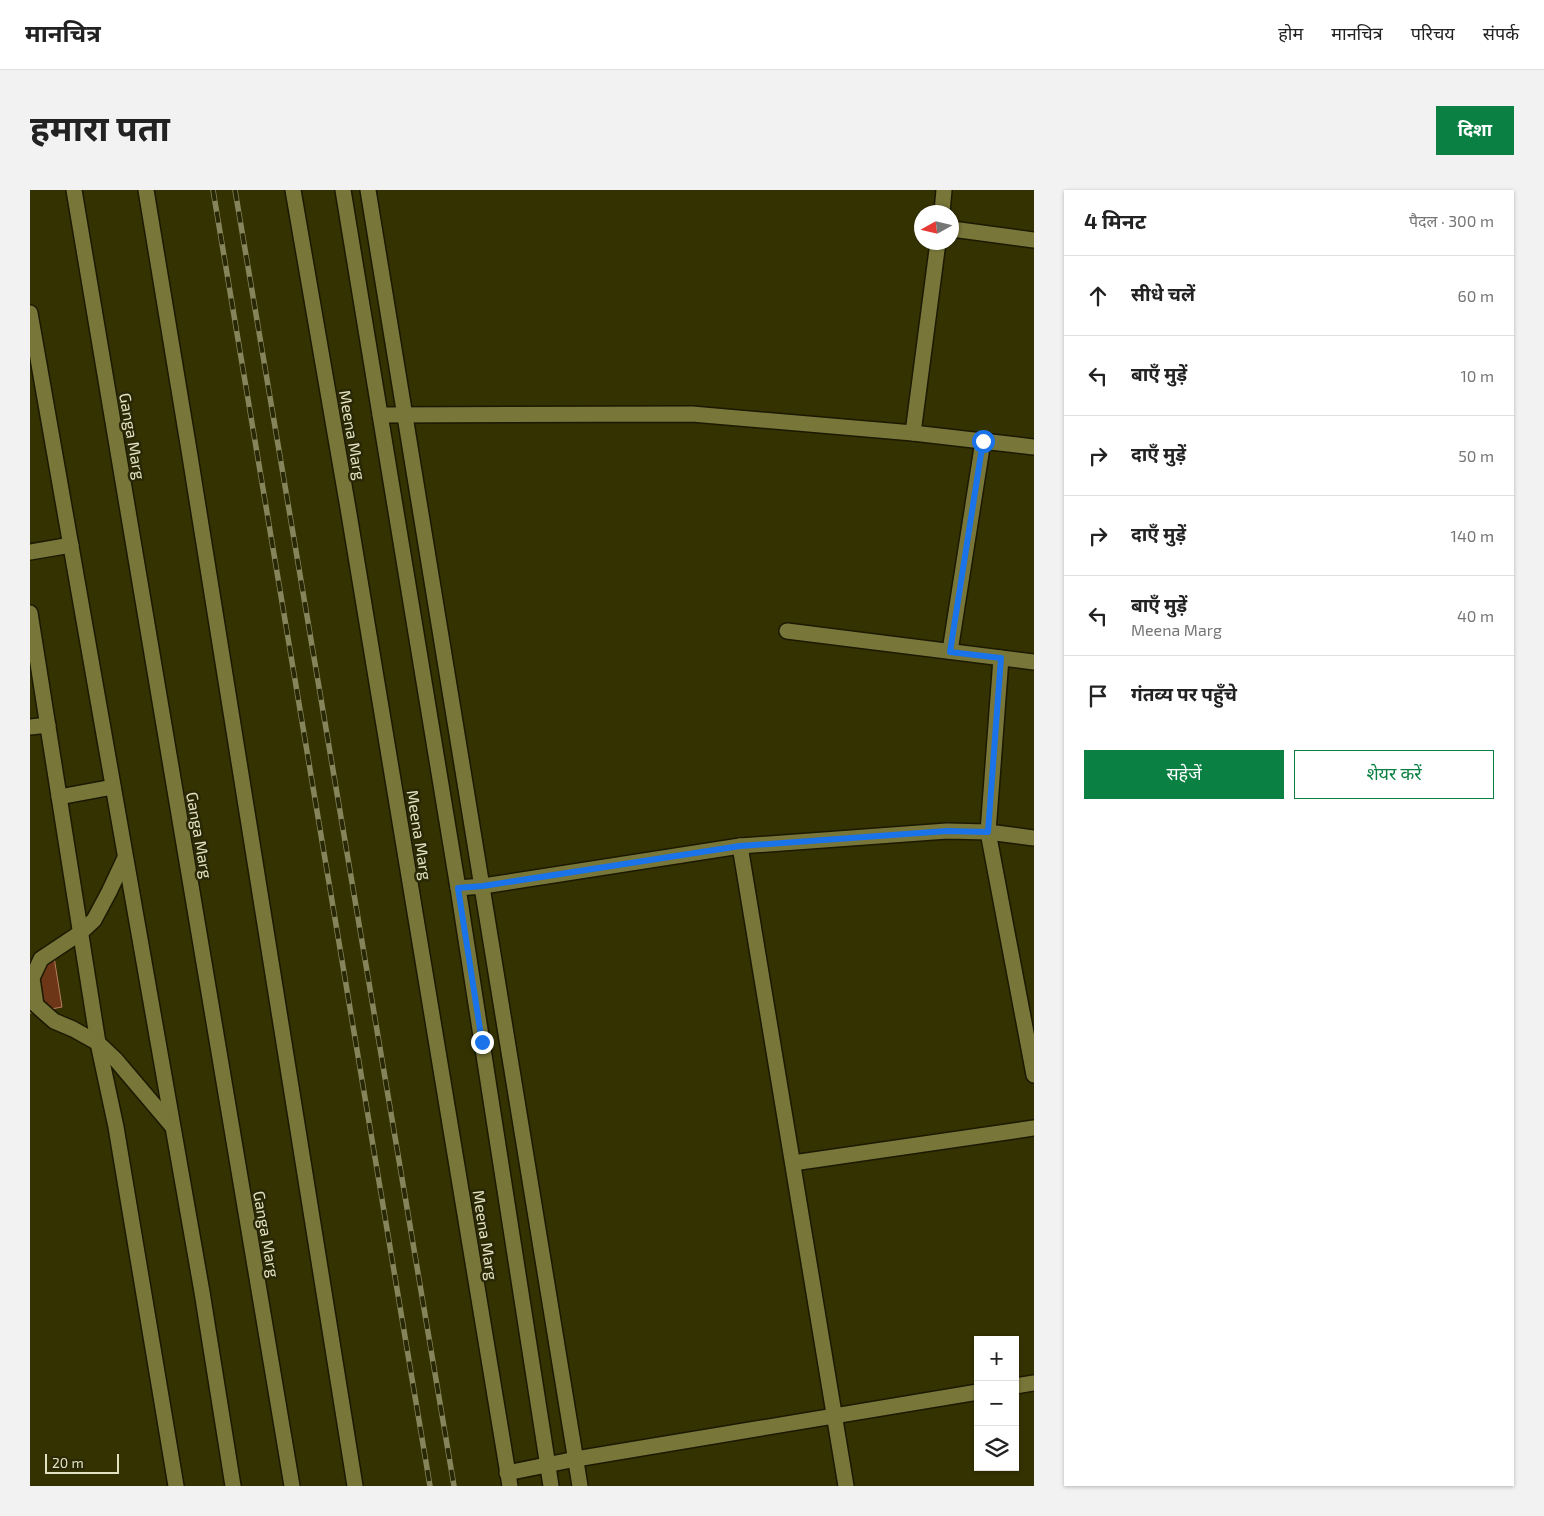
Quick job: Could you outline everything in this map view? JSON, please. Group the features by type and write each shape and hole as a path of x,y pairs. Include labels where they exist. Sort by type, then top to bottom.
{"street":[{"name":"Ganga Marg","path":"74,190 292,1486"},
{"path":"146,190 190,450 355,1486"},
{"name":"Meena Marg","path":"293,190 348,508 508,1480"},
{"name":"Meena Marg","path":"343,190 458,888 551,1486"},
{"path":"368,190 580,1486"},
{"path":"943,205 944,190"},
{"path":"959,230 1034,240"},
{"path":"913,433 937,250"},
{"path":"30,313 36,386 71,546 173,1127 233,1486"},
{"path":"380,414 692,414 913,433 1034,447"},
{"path":"950,652 983,441"},
{"path":"30,552 71,546"},
{"path":"30,613 98,1043 116,1128 176,1486"},
{"path":"787,631 1034,662"},
{"path":"1001,658 988,832 1034,1075"},
{"path":"30,727 48,725"},
{"path":"59,797 113,787"},
{"path":"458,888 483,886 740,846 947,831 988,832 1034,838"},
{"path":"740,846 846,1486"},
{"path":"125,858 94,920 80,933 41,959 32,978 36,1005 54,1021 98,1043 116,1060 173,1127"},
{"path":"793,1163 1034,1128"},
{"path":"1019,1385 1034,1383"},
{"path":"508,1480 548,1464 974,1393"}],"building":[{"path":"54,957 62,1007 30,1013 30,961"}],"railway":[{"path":"213,190 430,1486"},
{"path":"235,190 454,1486"}],"route":[{"path":"482,1042 458,888 483,886 740,846 947,831 988,832 1001,658 950,652 983,441"}]}
